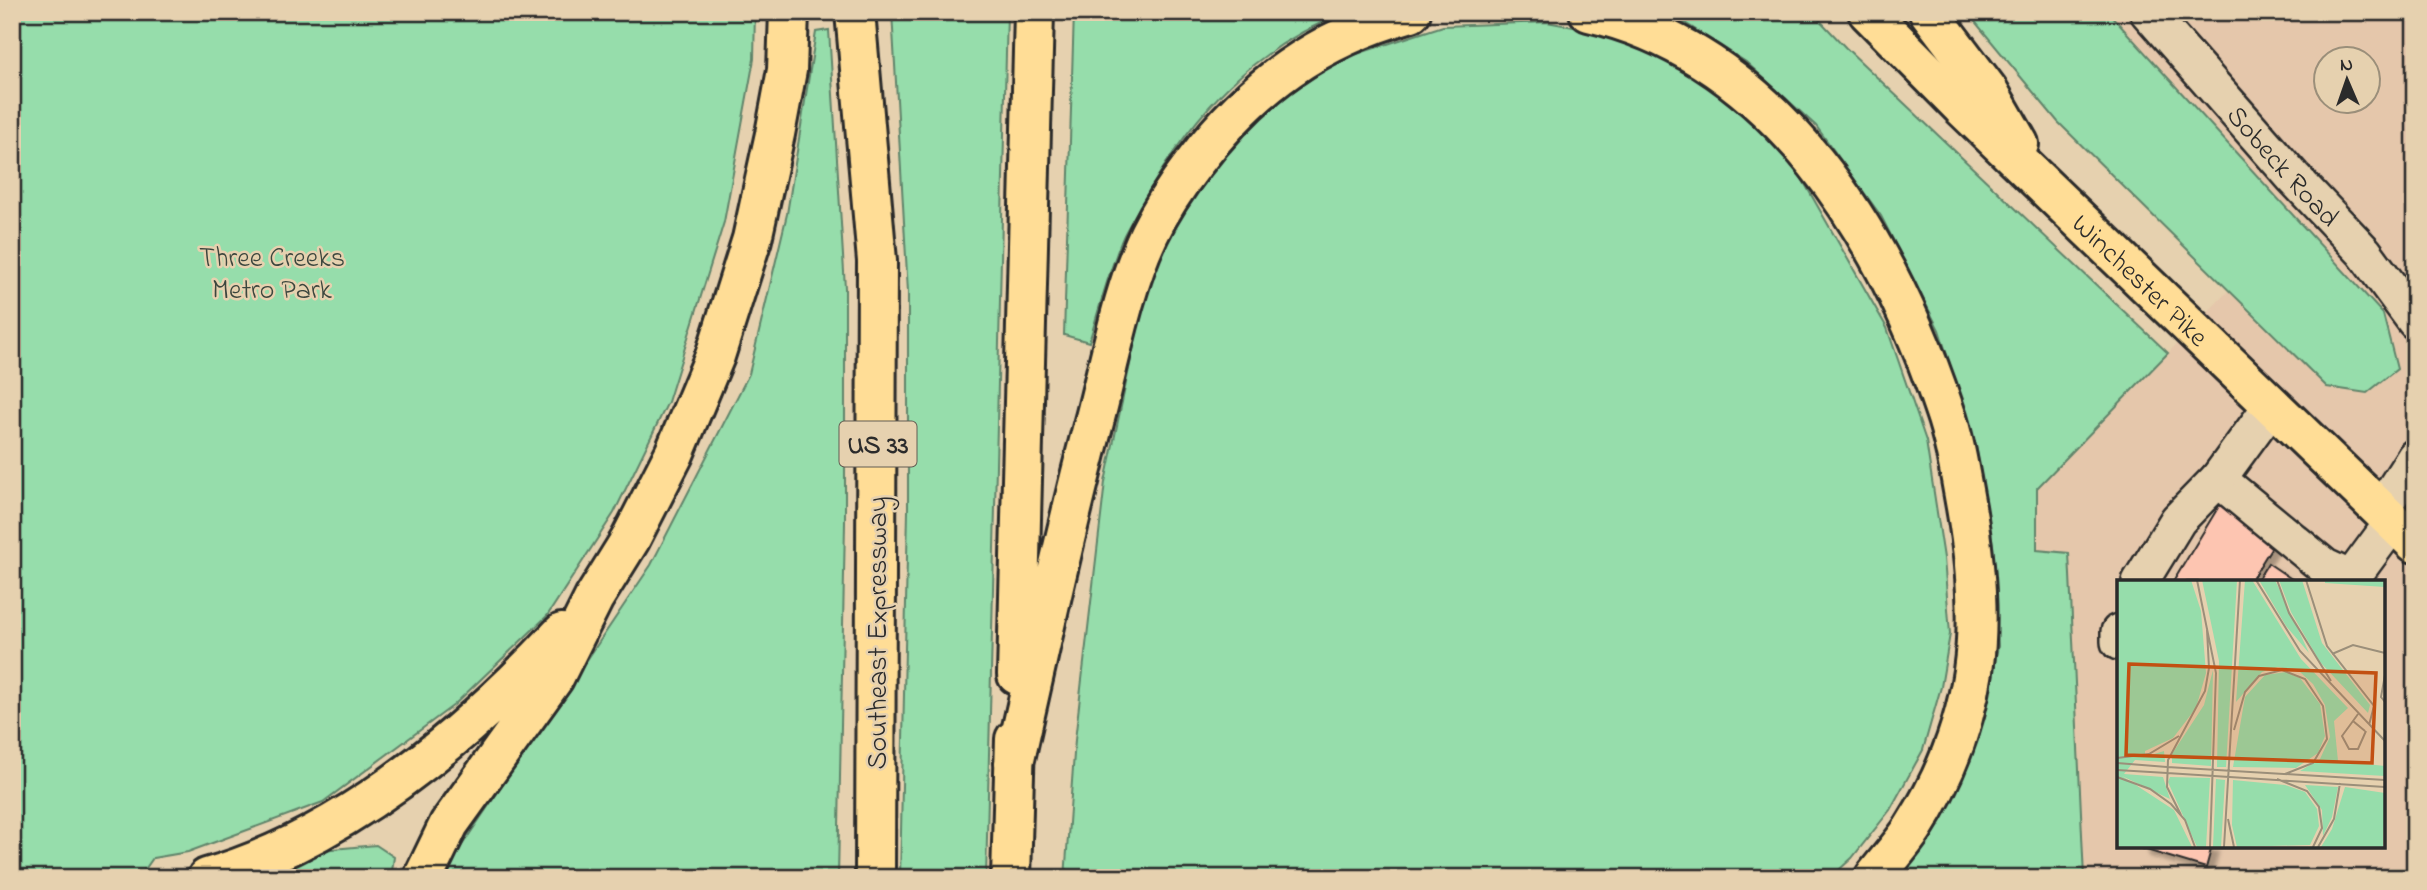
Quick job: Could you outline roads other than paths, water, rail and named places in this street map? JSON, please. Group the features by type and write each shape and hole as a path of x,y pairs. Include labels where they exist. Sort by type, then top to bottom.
{"main road":[{"path":"422,878 449,824 554,678 594,598 630,540 674,454 715,356 751,239 787,70 789,12"},
{"name":"Southeast Expressway","path":"855,12 877,261 875,878"},
{"path":"1012,878 1034,12"},
{"path":"1014,762 1081,470 1131,282 1149,235 1182,179 1228,120 1254,94 1308,55 1382,20 1411,12"},
{"path":"1589,12 1611,17 1646,31 1706,61 1737,83 1809,155 1839,192 1898,294 1945,411 1971,537 1975,580 1974,669 1964,716 1946,767 1913,828 1874,878"},
{"name":"Winchester Pike","path":"1868,12 1961,106 2396,525"},
{"path":"1928,12 1988,90 2041,183"},
{"path":"207,878 281,849 338,820 440,750 535,662 594,598"}],"street":[{"name":"Sobeck Road","path":"2148,12 2293,177 2364,252 2415,321"},
{"path":"2141,580 2178,520 2218,479 2272,405"},
{"path":"2218,479 2325,567 2351,580 2396,525 2415,457"}],"park label":[{"name":"Three Creeks Metro Park","path":"272,272"}]}
